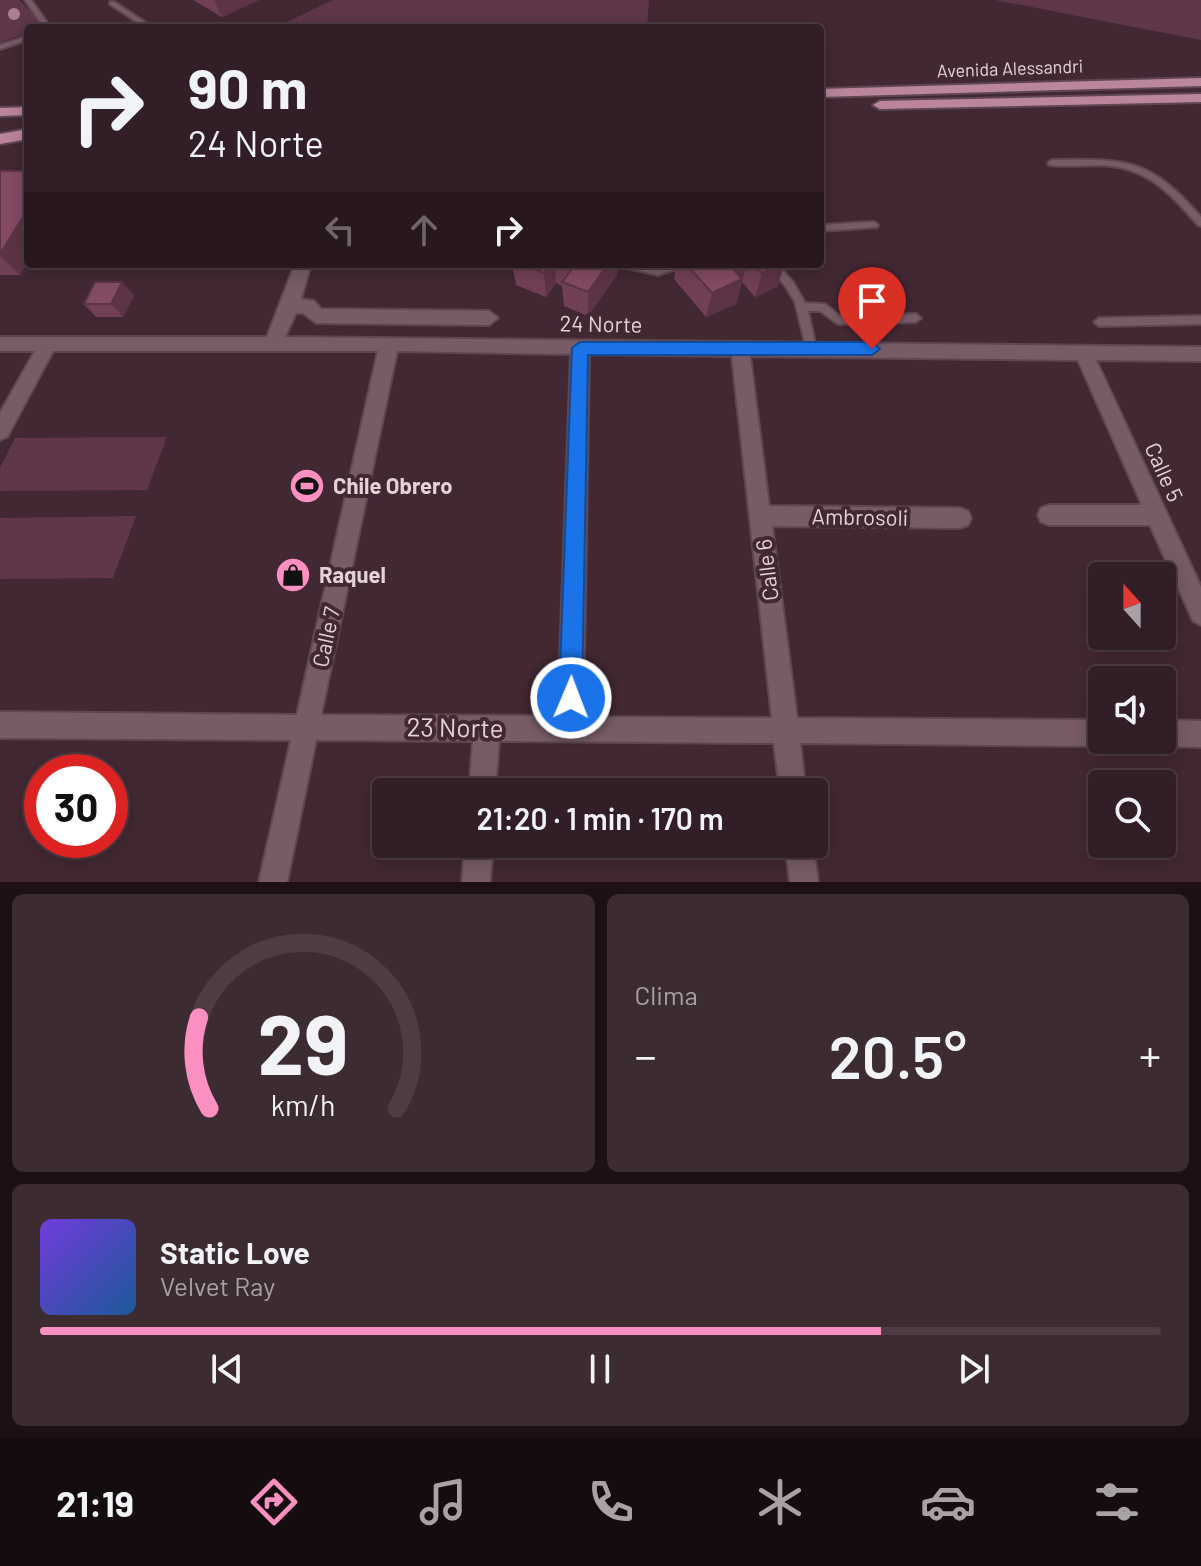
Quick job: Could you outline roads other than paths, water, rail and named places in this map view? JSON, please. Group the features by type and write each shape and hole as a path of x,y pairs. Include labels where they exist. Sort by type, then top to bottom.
{"main road":[{"name":"Avenida Alessandri","path":"824,93 1201,82"},
{"name":"Avenida Alessandri","path":"824,106 1201,98"},
{"path":"0,125 24,124"},
{"path":"0,139 24,135"}],"street":[{"path":"273,344 290,306 302,268"},
{"path":"290,306 308,306 316,316 489,318"},
{"name":"24 Norte","path":"0,344 389,344 1201,354"},
{"path":"0,431 48,344"},
{"name":"Calle 7","path":"273,882 389,344"},
{"path":"570,730 580,348"},
{"name":"Calle 6","path":"740,349 791,778"},
{"name":"Calle 5","path":"1083,351 1201,613"},
{"path":"1049,515 1157,515"},
{"name":"Ambrosoli","path":"760,516 960,518"},
{"name":"23 Norte","path":"0,725 1088,733"},
{"path":"483,778 487,729"},
{"path":"1176,733 1201,734"},
{"path":"476,882 478,858"},
{"path":"801,858 804,882"}],"lane":[{"path":"28,0 45,24"},
{"path":"112,3 145,24"},
{"path":"0,47 24,39"},
{"path":"1052,163 1132,165 1149,173 1177,194 1201,223"},
{"path":"824,228 874,225"},
{"path":"640,268 658,272 670,268"},
{"path":"776,268 795,288 803,307 811,348"},
{"path":"803,307 822,307 838,320 916,318"},
{"path":"1099,322 1201,320"}],"place":[{"name":"Chile Obrero","path":"307,486"},
{"name":"Raquel","path":"293,575"}]}
